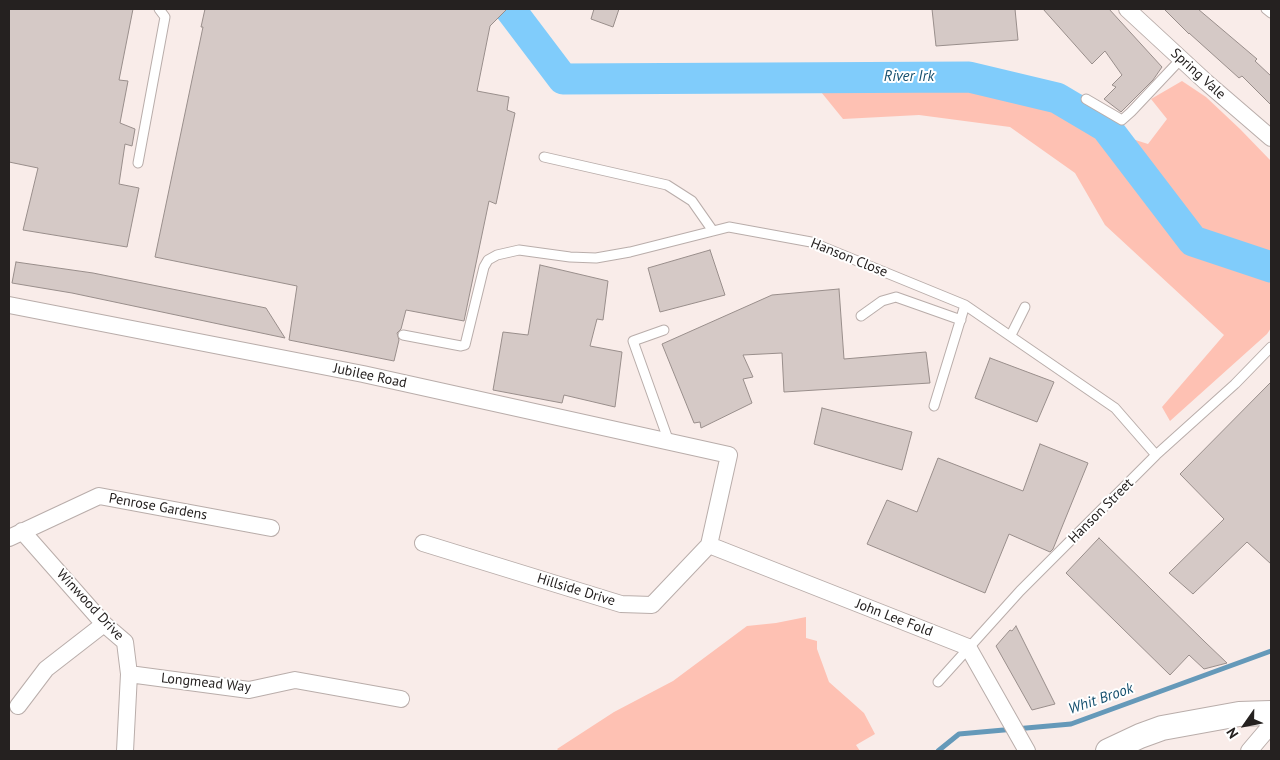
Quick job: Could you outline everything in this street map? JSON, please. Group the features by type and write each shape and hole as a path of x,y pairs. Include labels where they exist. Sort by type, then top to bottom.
{"street":[{"name":"Spring Vale","path":"1127,9 1271,138"},
{"name":"Jubilee Road","path":"9,305 363,374 729,455 708,545"},
{"name":"Penrose Gardens","path":"15,534 99,496 271,528"},
{"name":"Winwood Drive","path":"15,534 104,624 125,642 129,674 125,751"},
{"name":"Hillside Drive","path":"423,543 622,604 652,605 708,545"},
{"name":"John Lee Fold","path":"708,545 968,647"},
{"path":"18,706 46,669 104,624"},
{"path":"968,647 1025,747"},
{"name":"Longmead Way","path":"129,674 249,690 295,680 401,699"},
{"path":"1108,751 1162,728 1239,714 1271,713"},
{"path":"1249,751 1266,731 1271,720"}],"lane":[{"path":"138,163 165,17 158,9"},
{"path":"1266,9 1271,13"},
{"path":"1086,99 1122,120 1181,59"},
{"path":"403,334 461,346 465,345 484,268 488,260 497,254 519,250 570,257 596,258 630,252 713,231 692,201 667,185 544,157"},
{"name":"Hanson Close","path":"713,231 729,227 811,242 965,306 1011,335 1116,408 1156,455"},
{"path":"861,316 882,301 896,297 961,320"},
{"path":"934,406 965,306"},
{"path":"1011,335 1025,307"},
{"path":"664,330 634,341 669,442"},
{"name":"Hanson Street","path":"938,682 1020,591 1156,455 1235,384 1271,347"}],"shaded area":[{"path":"985,73 1053,90 1123,136 1148,144 1167,119 1151,99 1182,81 1206,97 1271,161 1271,328 1267,334 1170,421 1162,407 1224,335 1105,225 1075,173 1010,127 919,115 843,119 817,87 909,85"},
{"path":"806,617 806,638 817,641 817,649 829,682 864,713 875,734 856,745 860,751 559,751 557,749 614,712 673,681 747,626"}],"building":[{"path":"9,9 133,9 119,80 128,81 120,123 135,129 132,146 125,144 119,184 139,188 127,247 23,230 38,168 9,162"},
{"path":"205,9 507,9 490,26 477,91 509,97 507,110 515,113 496,204 489,201 464,321 406,310 401,329 397,333 399,340 394,361 289,340 297,286 155,257 203,27 201,27"},
{"path":"594,9 619,9 613,27 591,19"},
{"path":"932,9 1015,9 1018,40 936,46"},
{"path":"1043,9 1109,9 1162,67 1153,80 1121,112 1104,99 1116,87 1112,85 1122,75 1105,51 1092,64"},
{"path":"1164,9 1198,9 1257,59 1255,61 1271,76 1271,105 1242,76 1239,78"},
{"path":"710,250 725,295 660,312 648,268"},
{"path":"16,262 93,273 266,308 285,338 72,293 12,283"},
{"path":"540,265 608,281 603,320 597,319 590,346 622,352 615,407 564,395 562,403 493,390 503,332 528,335"},
{"path":"839,289 844,359 926,352 930,383 784,392 782,353 743,355 753,377 743,379 752,403 701,428 700,422 694,423 662,344 772,295"},
{"path":"990,358 1054,382 1037,422 975,398"},
{"path":"1271,382 1271,564 1247,542 1193,594 1169,573 1224,519 1180,474"},
{"path":"822,408 912,432 902,470 814,444"},
{"path":"1040,444 1088,463 1053,549 1050,552 1009,534 985,593 867,544 887,500 917,512 938,458 1023,491"},
{"path":"1099,538 1227,663 1204,669 1189,655 1170,675 1066,573"},
{"path":"1016,626 1055,704 1032,710 996,646"}],"waterway":[{"name":"River Irk","path":"510,9 563,79 969,77 1057,98 1106,127 1193,241 1271,267"},
{"name":"Whit Brook","path":"938,751 959,734 1071,724 1271,651"}]}
